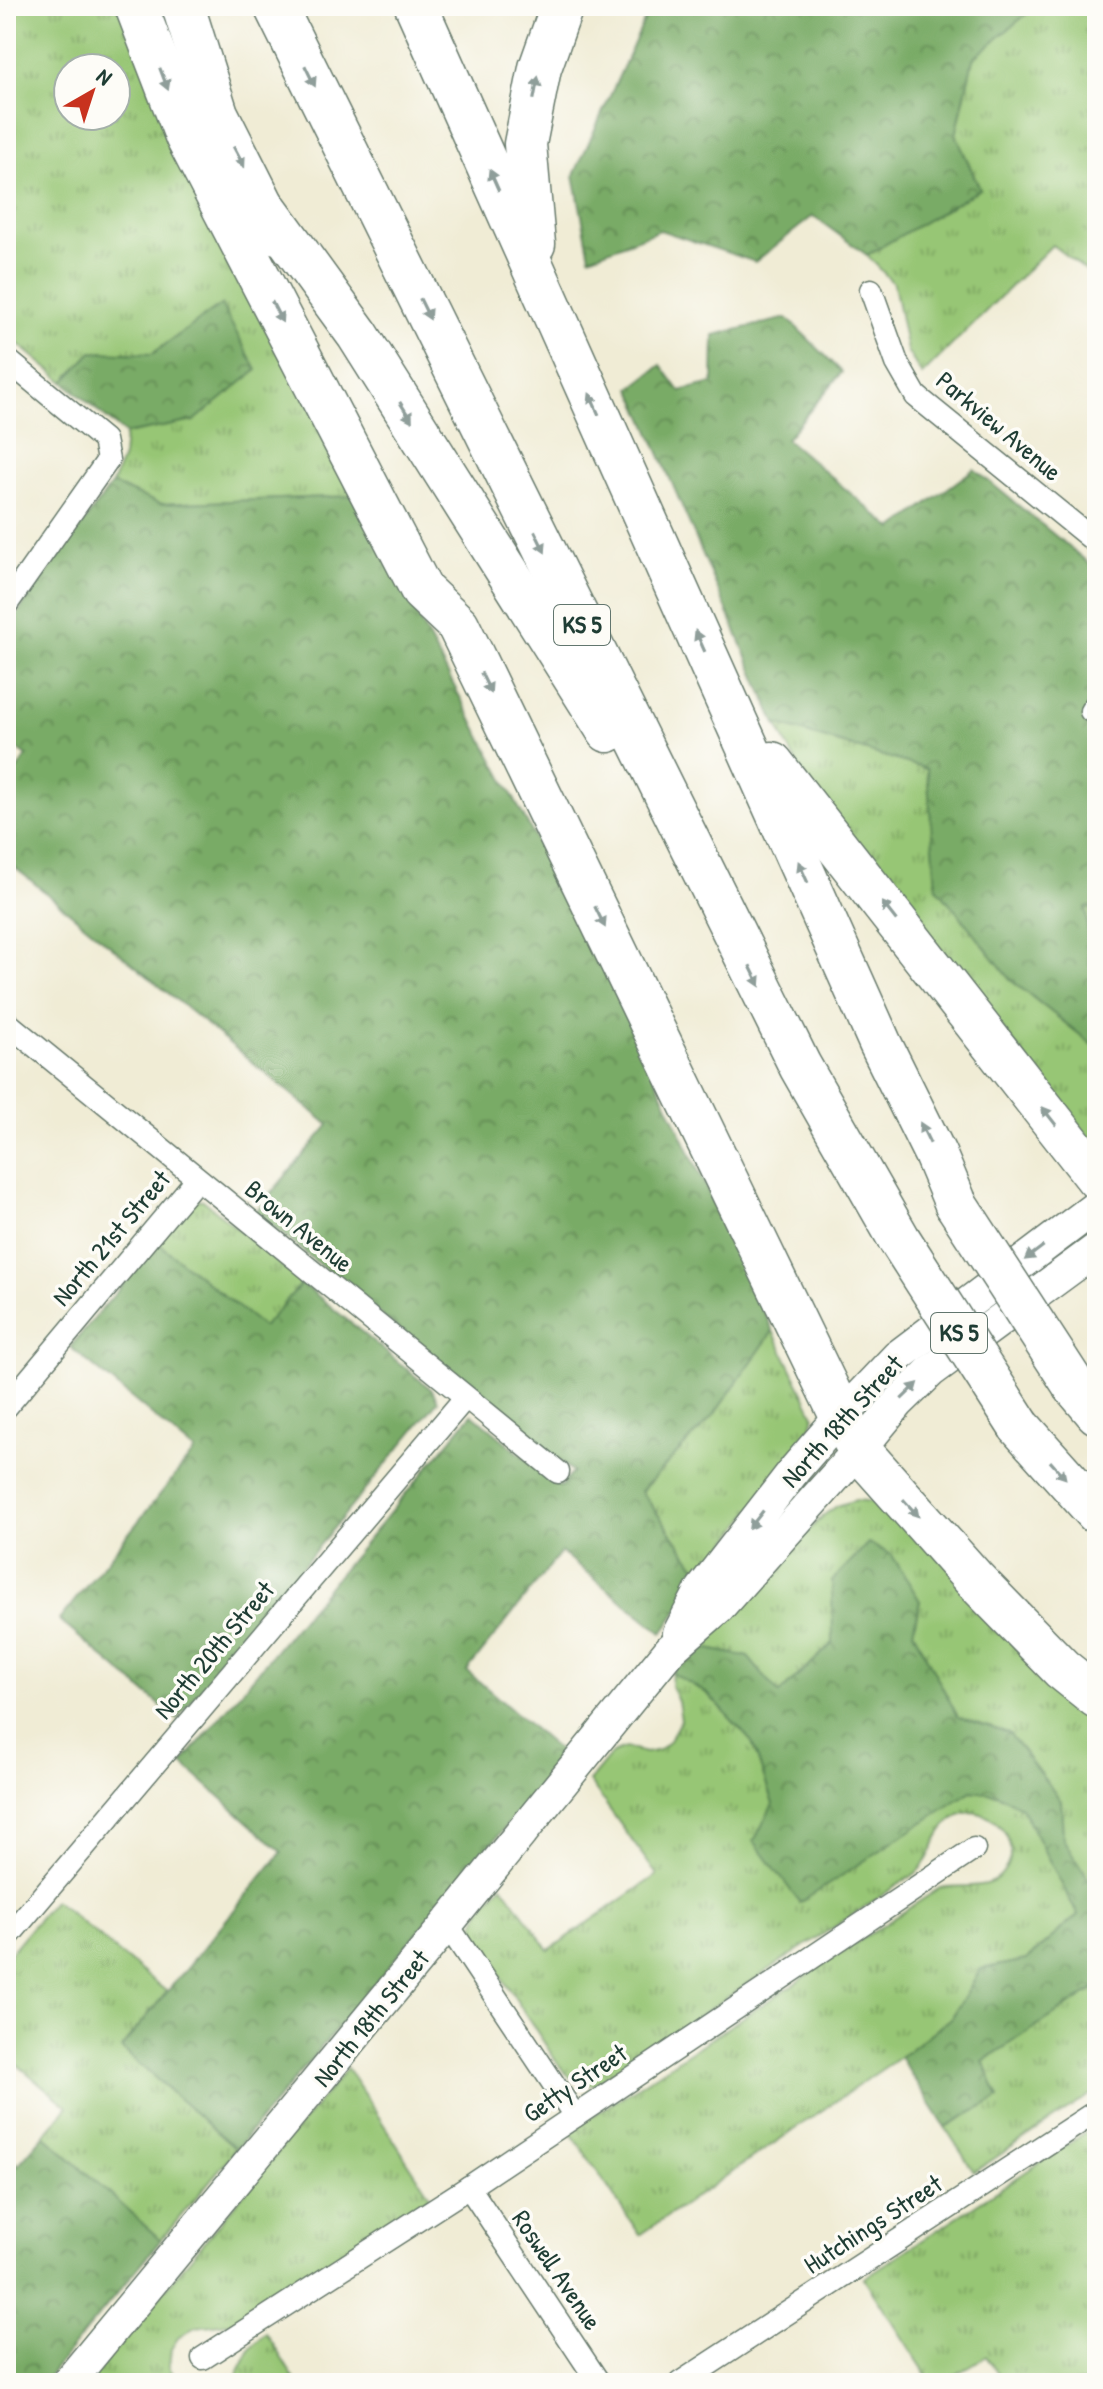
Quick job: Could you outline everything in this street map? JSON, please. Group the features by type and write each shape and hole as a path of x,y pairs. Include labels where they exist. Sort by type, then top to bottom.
{"highway":[{"path":"136,6 186,136 422,591 458,625"},
{"path":"183,6 217,114 267,210 332,361 850,1433 975,1580 1062,1669 1097,1697"},
{"name":"KS 5","path":"275,6 800,1066 899,1239 1019,1426 1097,1513"},
{"name":"KS 5","path":"416,6 880,1043 956,1204 1086,1400"},
{"path":"537,277 525,144 540,68 562,6"},
{"path":"267,210 358,335 728,921"},
{"path":"732,712 1097,1178"}],"main road":[{"name":"North 18th Street","path":"850,1433 897,1357 1097,1206"},
{"name":"North 18th Street","path":"68,2383 670,1650 702,1589 796,1468 898,1403 931,1371 1097,1249"}],"street":[{"name":"Parkview Avenue","path":"871,290 897,363 916,396 1097,543"},
{"path":"6,359 104,440 108,460 6,605"},
{"name":"Brown Avenue","path":"6,1022 558,1472"},
{"name":"North 21st Street","path":"6,1407 197,1179"},
{"name":"North 20th Street","path":"6,1939 465,1398"},
{"name":"Getty Street","path":"203,2358 469,2187 974,1849"},
{"path":"447,1924 575,2116"},
{"name":"Hutchings Street","path":"680,2383 1097,2111"},
{"name":"Roswell Avenue","path":"469,2187 599,2383"}],"green space":[{"path":"6,6 120,6 353,496 159,504 112,484 123,457 125,434 194,421 221,305 152,354 92,352 64,382 6,334"},
{"path":"656,6 1036,6 973,59 956,135 980,189 867,255 813,216 755,262 660,230 590,257 574,175 645,19"},
{"path":"1036,6 1097,6 1097,279 1052,245 922,375 907,351 894,284 867,255 980,189 956,135 973,58"},
{"path":"221,305 257,370 194,421 125,434 64,382 92,352 152,354"},
{"path":"787,318 842,372 786,439 893,529 974,469 1097,570 1097,910 1086,907 1089,964 1097,972 1097,1048 1012,981 936,886 927,769 776,724 631,388 661,365 680,391 713,383 714,335"},
{"path":"112,484 160,504 353,496 600,960 773,1331 713,1416 641,1491 702,1575 662,1633 561,1552 467,1671 565,1756 236,2149 121,2048 282,1852 182,1763 472,1414 560,1487 573,1472 255,1212 329,1125 6,860 6,784 27,756 6,741 6,629"},
{"path":"776,724 927,769 937,886 1012,981 1097,1048 1097,1148 808,784"},
{"path":"1086,906 1097,910 1097,972 1089,964"},
{"path":"194,1200 203,1200 302,1283 263,1328 158,1243"},
{"path":"158,1243 263,1327 302,1283 432,1390 438,1401 177,1719 59,1620 195,1451 70,1347"},
{"path":"773,1331 814,1415 808,1437 702,1575 641,1491 713,1416"},
{"path":"856,1500 875,1502 892,1510 1097,1714 1097,1893 1063,1839 1061,1801 1009,1733 958,1718 913,1631 920,1601 833,1581 833,1643 778,1695 748,1657 694,1646 824,1515 837,1506"},
{"path":"868,1543 892,1555 920,1601 913,1631 958,1717 1009,1733 1061,1801 1063,1839 1097,1893 1097,1987 983,2061 999,2098 945,2127 900,2057 952,2017 981,1969 1026,1960 1078,1915 1021,1807 997,1794 971,1791 800,1903 754,1841 773,1804 752,1742 708,1694 672,1673 694,1646 748,1657 779,1694 833,1643 832,1581"},
{"path":"672,1673 708,1694 752,1742 773,1804 799,1903 971,1791 997,1794 1021,1806 1078,1915 1026,1960 981,1969 952,2017 900,2057 640,2235 570,2131 940,1888 978,1885 995,1880 1005,1869 1010,1855 1010,1844 1005,1834 990,1818 970,1812 960,1815 945,1827 916,1873 594,2085 573,2079 558,2064 474,1935 474,1927 482,1908 502,1885 549,1950 657,1875 589,1781 612,1753 625,1748 646,1753 659,1750 668,1742 681,1720 678,1701 671,1686"},
{"path":"54,1900 167,1992 121,2048 236,2149 161,2240 44,2135 68,2107 6,2055 6,1958"},
{"path":"1097,1987 1097,2090 974,2172 945,2127 999,2098 983,2061"},
{"path":"347,2068 430,2196 253,2314 230,2323 195,2327 178,2338 171,2349 169,2367 179,2383 88,2383"},
{"path":"1097,2125 1097,2383 1004,2383 986,2356 942,2383 932,2383 864,2278"},
{"path":"44,2135 161,2240 43,2383 6,2383 6,2155 18,2165"},
{"path":"266,2333 297,2383 233,2383 251,2347"}]}
